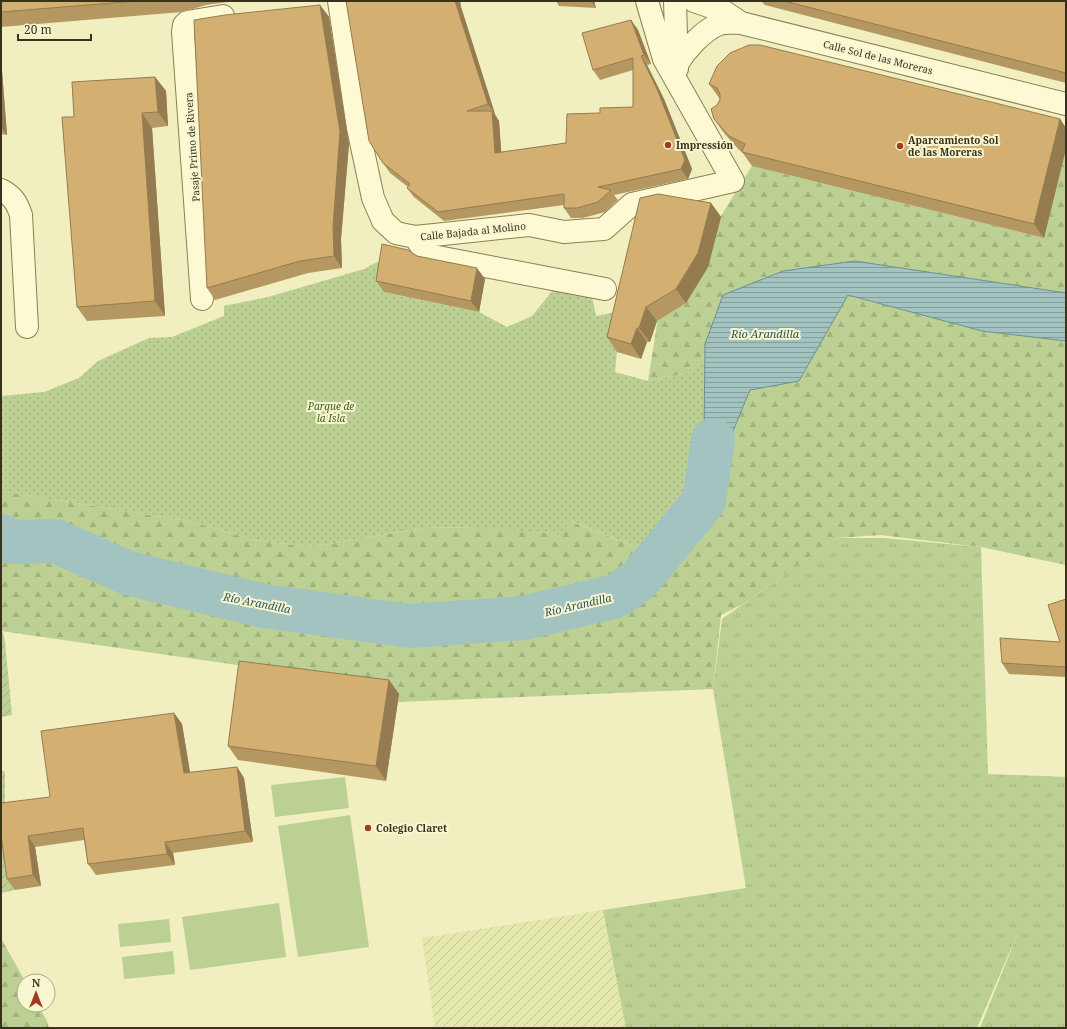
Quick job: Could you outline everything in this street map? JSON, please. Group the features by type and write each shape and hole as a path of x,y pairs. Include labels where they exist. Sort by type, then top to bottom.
{"street":[{"path":"647,1 664,59 677,72"},
{"path":"674,1 677,72 690,103 718,111"},
{"name":"Calle Sol de las Moreras","path":"694,1 724,6 741,23 1066,104"},
{"name":"Calle Bajada al Molino","path":"334,3 372,198 377,211 387,225 396,233 415,237 529,225 564,232 604,229 632,204 733,181 690,103"},
{"name":"Pasaje Primo de Rivera","path":"202,299 184,25 212,9 244,14"},
{"path":"677,72 688,48 713,28 720,24 741,23"},
{"path":"1,190 7,193 16,202 21,215 27,327"},
{"path":"415,237 427,255 605,289"}],"green space":[{"path":"1066,149 1066,293 855,261 705,344 705,362 684,374 648,381 658,318 752,166 1044,238"},
{"name":"Parque de la Isla","path":"390,255 384,292 479,312 507,327 532,316 553,290 592,297 596,316 626,310 617,352 615,372 648,381 684,374 712,357 713,442 704,501 659,556 571,521 559,534 477,527 423,528 312,547 254,540 194,522 1,491 1,396 44,392 79,378 98,361 149,338 172,337 224,316 224,306 268,297 364,269"},
{"path":"848,295 982,331 1066,341 1066,565 981,547 880,535 836,538 743,604 721,615 713,689 398,702 397,694 244,666 1,631 1,491 194,522 254,540 312,547 423,528 477,527 570,521 659,556 704,501 750,390 799,381"},
{"path":"836,538 883,538 981,547 988,774 1066,777 1066,1028 980,1028 1019,930 977,1028 626,1028 603,910 746,888 713,689 722,619"},
{"path":"1,632 3,632 5,642 12,715 1,717"},
{"path":"1,770 5,772 5,815 15,890 1,893"},
{"path":"345,777 349,808 275,817 271,785"},
{"path":"350,815 369,947 298,957 278,826"},
{"path":"279,903 286,957 190,970 182,917"},
{"path":"603,910 626,1028 435,1028 422,938"},
{"path":"169,919 171,942 120,947 118,924"},
{"path":"1,938 21,973 16,973 16,1013 42,1013 49,1028 1,1028"},
{"path":"173,951 175,974 124,979 122,957"}],"water":[{"name":"Río Arandilla","path":"855,261 1066,293 1066,341 982,331 848,295 799,381 750,390 704,501 686,521 704,437 705,344 723,295 783,271"}],"building":[{"path":"1,1 137,1 1,12"},
{"path":"346,1 455,1 488,104 467,111 492,111 495,153 566,143 567,114 600,113 600,108 633,107 633,58 593,70 582,33 631,20 644,55 641,56 657,89 685,160 681,169 598,187 611,190 598,202 577,208 564,208 564,194 438,212 407,188 410,184 383,163 369,141"},
{"path":"784,1 1066,1 1066,73 957,45"},
{"path":"320,5 340,132 333,227 334,256 300,261 207,288 194,20 225,15"},
{"name":"Aparcamiento Sol de las Moreras","path":"749,45 760,45 1060,119 1034,224 742,152 745,144 729,136 714,119 711,109 717,105 720,100 720,94 717,88 709,84 717,66 730,53"},
{"path":"155,77 158,112 142,113 155,301 77,307 62,117 74,117 72,82"},
{"path":"658,194 711,203 698,253 676,289 646,307 639,328 637,328 631,344 607,337 640,198"},
{"path":"382,244 408,250 417,256 477,268 471,301 376,281"},
{"path":"1066,599 1066,667 1002,663 1000,638 1060,642 1048,605"},
{"path":"239,661 389,680 376,766 228,746"},
{"path":"174,713 184,773 237,767 245,831 165,842 167,854 88,864 83,828 28,836 33,875 7,879 1,835 1,803 50,797 41,731"}],"waterway":[{"name":"Río Arandilla","path":"1,536 13,542 55,541 128,573 264,606 410,626 524,618 616,596 639,580 704,501 713,440"}],"place":[{"name":"Impressión","path":"668,145"},
{"name":"Aparcamiento Sol de las Moreras","path":"900,146"},
{"name":"Colegio Claret","path":"368,828"}]}
